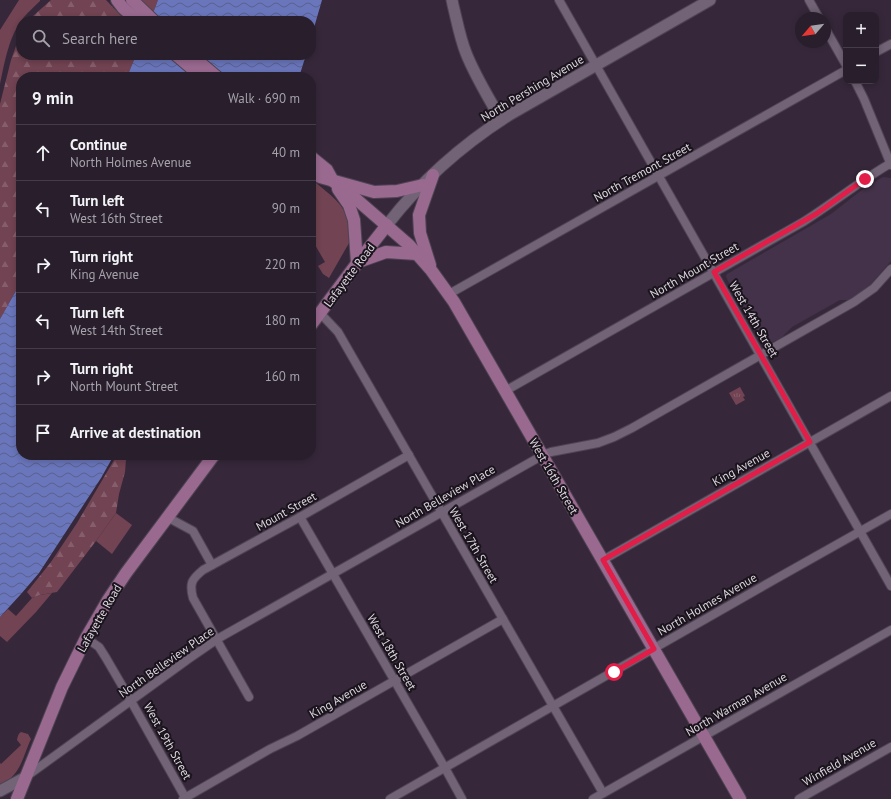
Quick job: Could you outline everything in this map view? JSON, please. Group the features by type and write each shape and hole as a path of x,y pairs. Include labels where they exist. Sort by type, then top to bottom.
{"main road":[{"path":"453,0 460,34 467,54 475,73 501,120"},
{"name":"North Pershing Avenue","path":"387,226 411,197 444,163 484,131 710,0"},
{"path":"124,2 134,16"},
{"path":"124,2 146,16"},
{"path":"182,60 196,72"},
{"path":"198,60 211,72"},
{"name":"West 16th Street","path":"316,170 320,177 333,181 406,242 431,270 449,294 740,799"},
{"path":"431,270 420,233 419,215 433,175"},
{"path":"333,181 374,192 397,191 423,185"},
{"path":"333,181 349,205 354,220 357,263 386,252 417,254"},
{"name":"Lafayette Road","path":"316,318 357,263 387,226"},
{"name":"Lafayette Road","path":"17,799 62,687 86,638 115,589 210,460"},
{"path":"0,792 26,777"}],"street":[{"name":"West 14th Street","path":"560,0 891,586"},
{"path":"809,0 816,12"},
{"path":"831,39 843,60"},
{"path":"879,50 891,44"},
{"name":"North Tremont Street","path":"449,294 843,72"},
{"path":"856,84 891,164"},
{"name":"North Mount Street","path":"505,391 816,214 865,179 891,164"},
{"name":"North Belleview Place","path":"26,777 216,640 542,455 596,444 620,435 857,301 874,288 891,269"},
{"name":"West 17th Street","path":"320,313 338,332 603,793"},
{"name":"King Avenue","path":"603,560 891,396"},
{"name":"Mount Street","path":"216,640 193,598 191,590 191,584 194,579 203,570 409,455"},
{"name":"North Holmes Avenue","path":"390,799 891,514"},
{"path":"168,517 193,531 212,565"},
{"name":"West 18th Street","path":"300,517 462,799"},
{"name":"King Avenue","path":"185,799 270,749 297,736 503,619"},
{"name":"North Warman Avenue","path":"593,799 891,630"},
{"name":"West 19th Street","path":"86,638 96,644 102,651 185,799"},
{"path":"216,640 249,697"},
{"name":"Winfield Avenue","path":"799,799 891,747"}],"shaded area":[{"path":"883,177 891,178 891,261 870,285 858,294 848,300 840,300 792,327 781,338 767,345 764,344 728,281 726,276 727,274 831,214 863,189"}],"green space":[{"path":"19,0 40,0 25,16 16,16 16,30 8,49 0,84 0,30"},
{"path":"51,0 106,0 121,16 33,16"},
{"path":"141,0 158,0 153,13"},
{"path":"16,46 16,60 134,60 129,72 16,72 16,291 0,319 0,104"},
{"path":"316,183 340,205 345,213 350,231 349,243 329,278 323,274 318,266 325,262 316,247"},
{"path":"740,387 745,396 743,397 745,400 736,405 729,393"},
{"path":"114,460 126,460 125,472 116,513 57,592 32,598 27,592 51,562 77,523"},
{"path":"116,513 132,525 112,554 96,541"},
{"path":"52,593 7,642 0,636 0,617 8,609 16,616 32,598"},
{"path":"21,732 28,734 31,739 20,766 7,782 0,786 0,763 1,764 21,745 17,740"}],"water":[{"path":"158,0 322,0 316,21 316,16 152,16"},
{"path":"134,60 304,60 301,72 129,72"},
{"path":"16,291 16,460 111,460 39,573 0,617 0,319"}],"route":[{"path":"614,672 654,649 603,560 810,442 714,272 816,214 865,179"}]}
